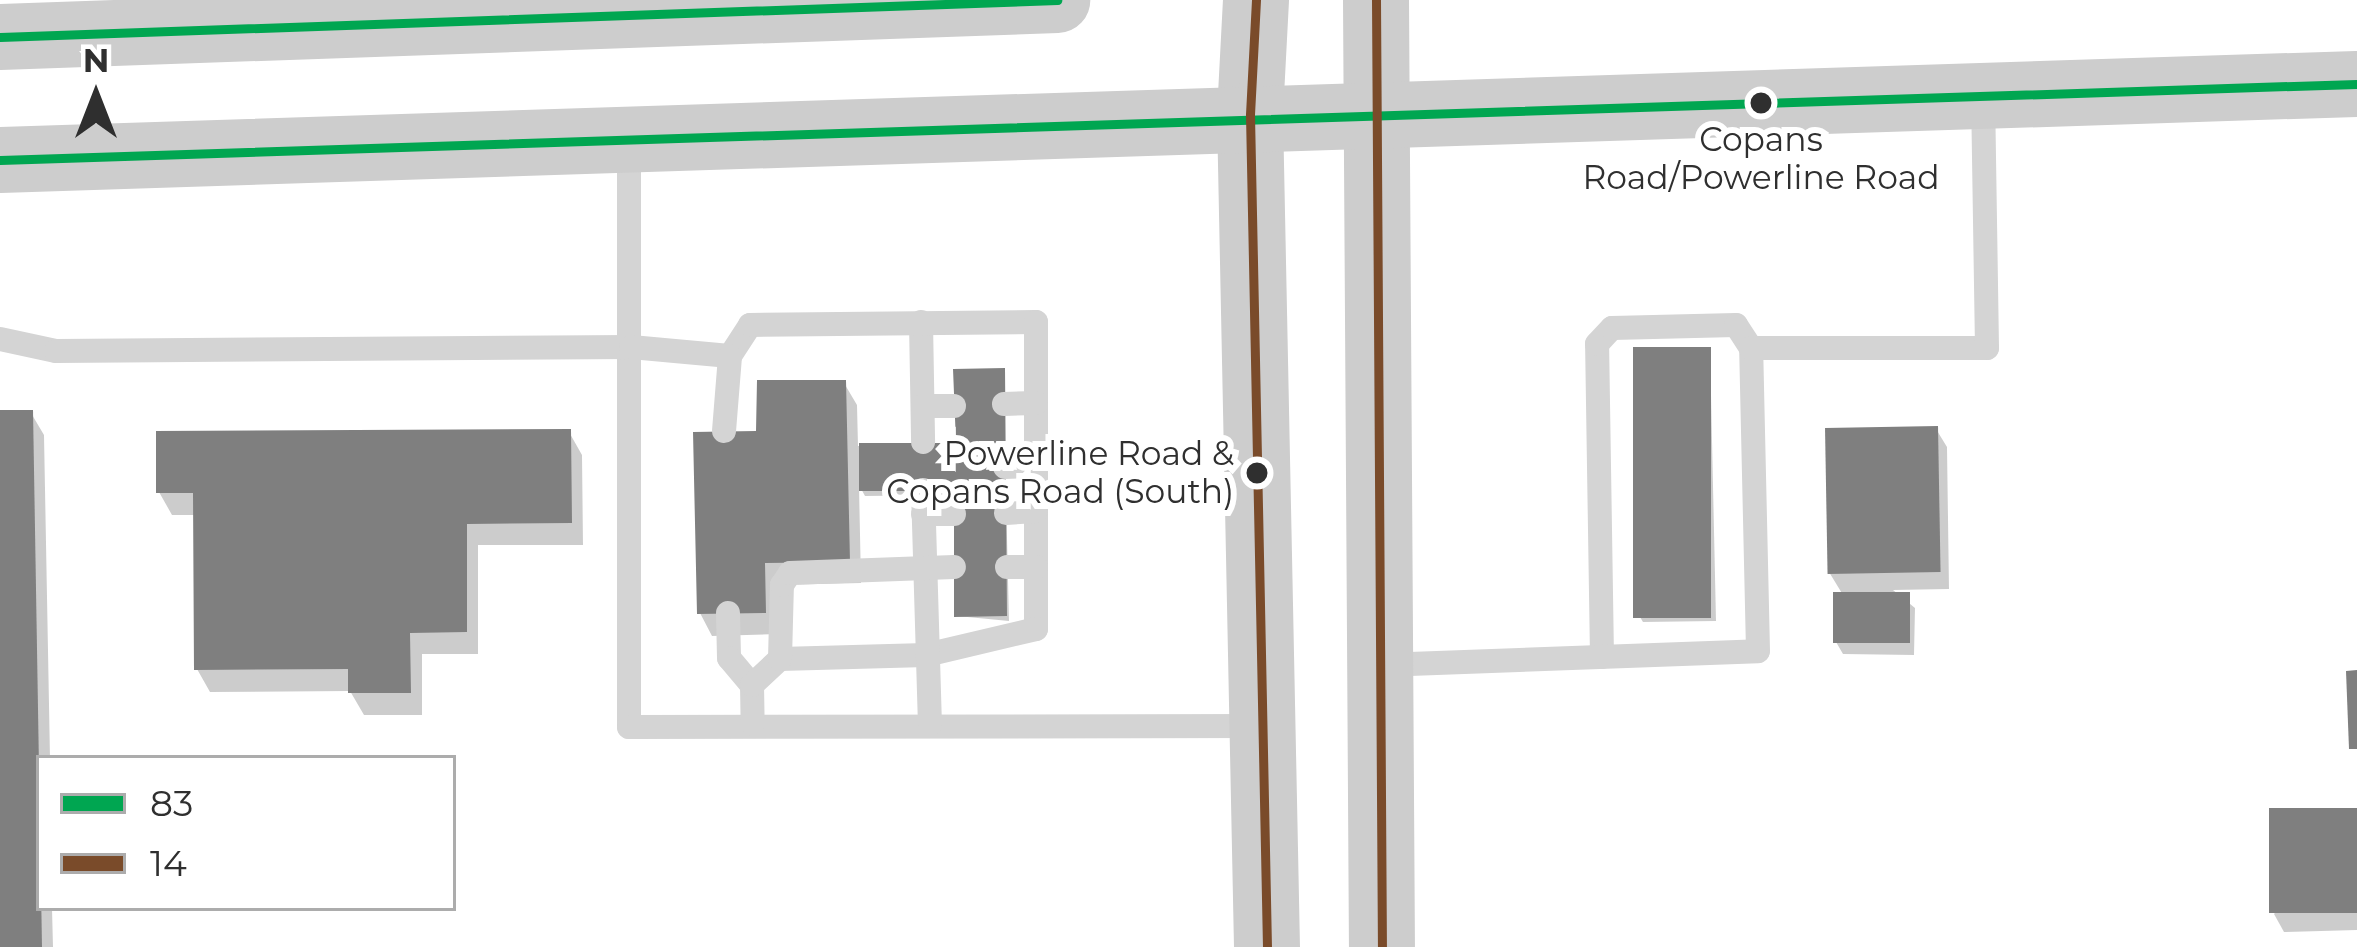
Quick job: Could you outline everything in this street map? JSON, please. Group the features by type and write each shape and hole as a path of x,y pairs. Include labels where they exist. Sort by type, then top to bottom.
{"main road":[{"path":"0,37 1058,0"},
{"path":"1256,0 1250,115 1267,947"},
{"path":"1376,0 1372,111 1382,947"},
{"path":"0,160 1372,111 2357,84"}],"lane":[{"path":"1751,348 1987,348 1983,94"},
{"path":"629,138 629,727 1262,726"},
{"path":"921,322 922,442"},
{"path":"724,431 730,356 750,325 1036,322 1036,629 926,655 780,659 752,685"},
{"path":"1379,665 1602,657 1758,651 1751,348 1736,325 1612,328 1597,344 1602,657"},
{"path":"0,339 56,351 631,347 730,356"},
{"path":"1004,404 1036,404"},
{"path":"922,406 954,406"},
{"path":"1005,467 1036,466"},
{"path":"930,724 923,502 954,514"},
{"path":"1006,513 1036,511"},
{"path":"780,659 782,585 790,573 954,567"},
{"path":"1007,567 1036,567"},
{"path":"728,613 730,658 752,685 753,724"}],"building":[{"path":"1633,347 1711,347 1711,618 1633,618"},
{"path":"1005,368 1007,616 954,617 954,491 859,491 859,443 956,443 953,369"},
{"path":"757,380 846,380 850,562 765,563 766,613 697,614 693,432 756,431"},
{"path":"0,410 33,410 39,755 36,911 41,911 42,947 0,947"},
{"path":"1938,426 1941,572 1828,574 1825,428"},
{"path":"571,429 572,523 467,524 467,632 410,633 411,693 348,693 348,669 194,670 193,493 156,493 156,431"},
{"path":"1833,592 1910,592 1910,643 1833,643"},
{"path":"2357,670 2357,749 2349,749 2346,671"},
{"path":"2269,808 2357,808 2357,913 2269,913"}],"transit line":[{"name":"83","path":"0,37 1057,0"},
{"name":"14","path":"1256,0 1250,115 1267,947"},
{"name":"14","path":"1376,0 1382,947"},
{"name":"83","path":"0,160 2357,84"}],"place":[{"name":"Copans Road/Powerline Road","path":"1761,103"},
{"name":"Powerline Road & Copans Road (South)","path":"1257,473"}]}
